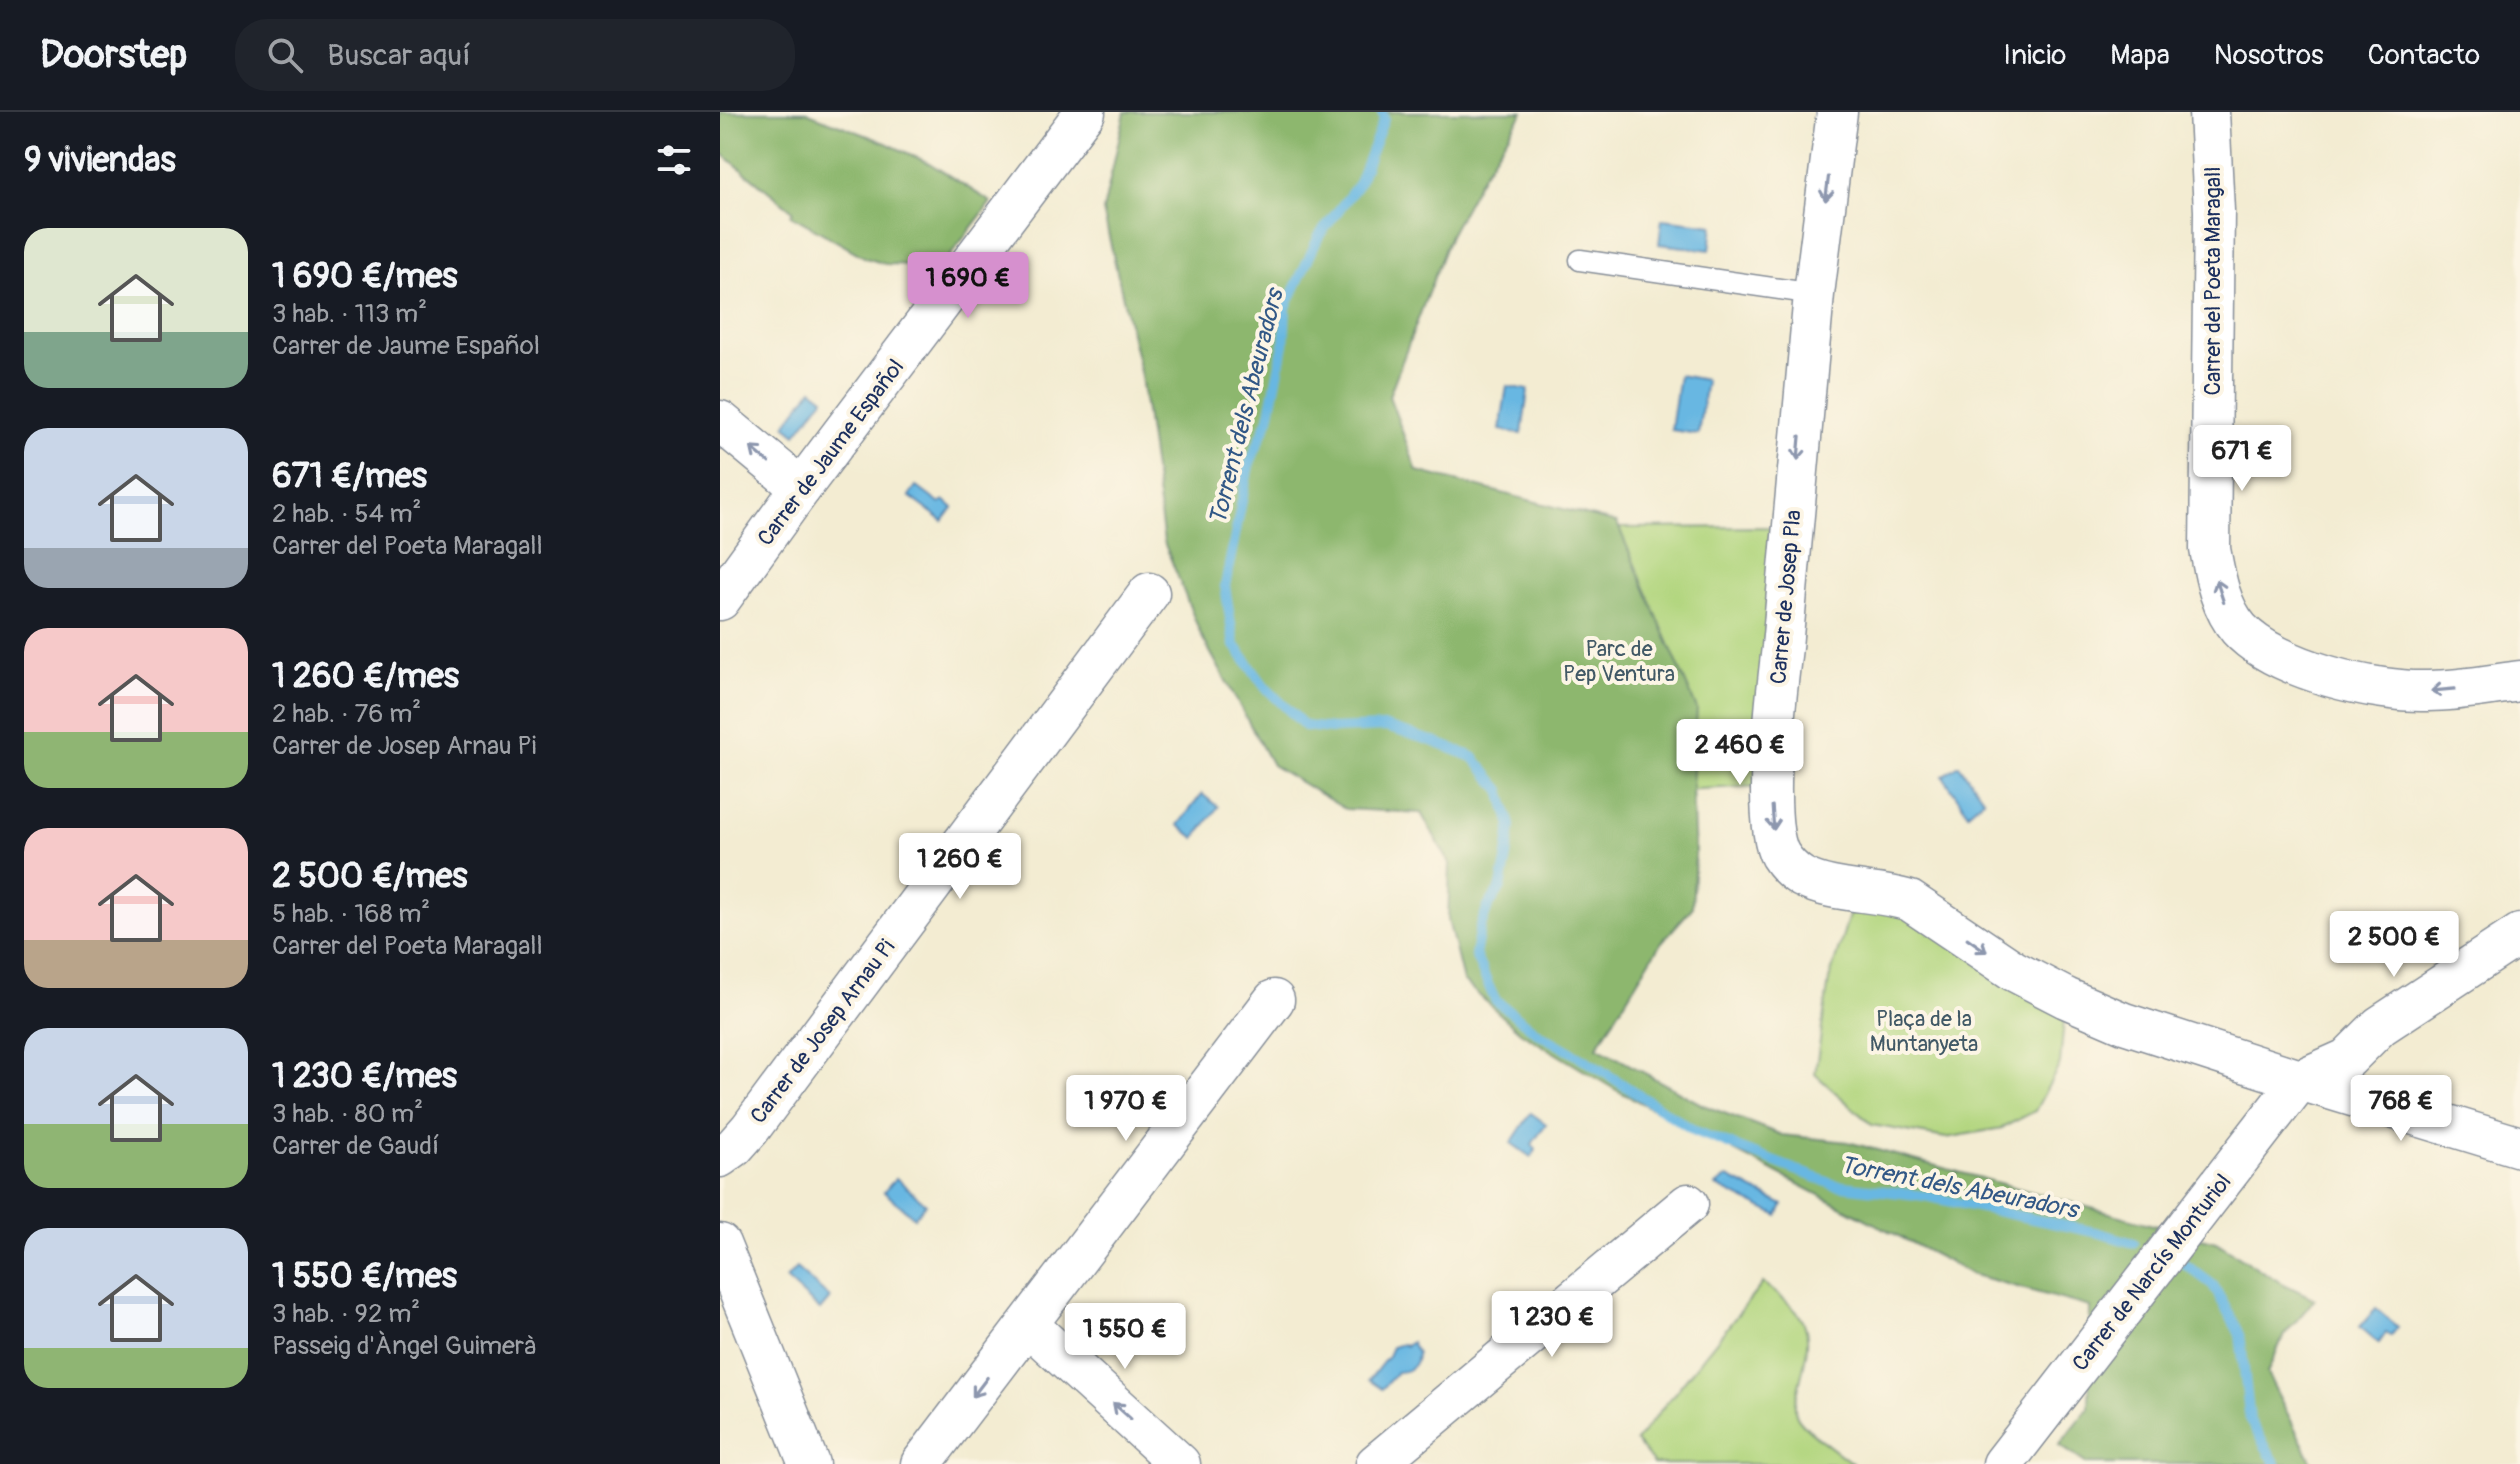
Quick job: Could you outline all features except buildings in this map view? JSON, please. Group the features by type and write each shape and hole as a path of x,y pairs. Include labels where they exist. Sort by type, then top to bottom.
{"street":[{"name":"Carrer de Jaume Español","path":"720,600 1085,112"},
{"name":"Carrer de Josep Pla","path":"1837,112 1814,294 1776,694 1772,818 1779,853 1788,866 1801,876 1819,883 1910,901 2014,971 2124,1023 2520,1147"},
{"name":"Carrer del Poeta Maragall","path":"2209,112 2214,211 2210,549 2221,599 2239,629 2273,655 2304,669 2340,679 2426,692 2520,681"},
{"path":"720,421 801,488"},
{"name":"Carrer de Josep Arnau Pi","path":"720,1157 750,1129 1149,593"},
{"path":"2300,1080 2347,1059 2380,1026 2520,934"},
{"path":"921,1464 1274,1000"},
{"name":"Carrer de Narcís Monturiol","path":"2003,1464 2300,1080"},
{"path":"1376,1464 1688,1204"},
{"path":"720,1244 809,1464"},
{"path":"1028,1325 1180,1464"}],"lane":[{"path":"1580,260 1814,294"}],"green space":[{"path":"720,112 806,112 929,163 991,202 942,266 885,264 866,258 791,215 793,211 720,152"},
{"path":"1125,112 1523,112 1482,176 1450,235 1389,396 1417,471 1617,523 1697,709 1692,786 1695,856 1692,908 1660,944 1597,1047 1703,1105 1782,1135 1848,1142 2216,1242 2280,1282 2315,1299 2284,1335 2267,1373 2313,1464 2087,1464 2059,1445 2089,1408 2090,1307 1974,1275 1616,1090 1520,1032 1463,981 1448,920 1450,864 1421,813 1345,809 1272,765 1201,635 1164,542 1141,376 1103,211"},
{"name":"Parc de Pep Ventura","path":"1230,344 1379,386 1406,476 1609,528 1770,527 1762,786 1596,794"},
{"name":"Plaça de la Muntanyeta","path":"1857,890 2066,998 2060,1064 2035,1111 2002,1128 1946,1138 1872,1125 1815,1074 1829,980"},
{"path":"1763,1283 1791,1306 1805,1326 1807,1350 1795,1401 1797,1416 1814,1434 1853,1464 1654,1464 1636,1441"}],"water":[{"path":"1662,219 1713,225 1710,250 1659,244"},
{"path":"1679,375 1706,380 1698,434 1671,430"},
{"path":"1507,386 1528,390 1522,434 1500,430"},
{"path":"812,389 824,398 796,434 785,425"},
{"path":"916,486 940,504 944,500 953,508 943,521 909,496"},
{"path":"1959,765 1984,799 1968,813 1943,776"},
{"path":"1202,794 1218,807 1195,838 1178,825"},
{"path":"1531,1113 1546,1124 1532,1144 1536,1150 1531,1157 1511,1143"},
{"path":"1728,1177 1783,1205 1778,1216 1716,1186"},
{"path":"896,1178 926,1204 914,1217 884,1192"},
{"path":"796,1268 830,1298 820,1310 786,1279"},
{"path":"2376,1308 2398,1327 2391,1336 2386,1333 2379,1343 2360,1327"},
{"path":"1411,1342 1417,1353 1412,1367 1397,1372 1382,1389 1369,1380 1392,1347 1406,1346"}],"waterway":[{"name":"Torrent dels Abeuradors","path":"1382,112 1384,119 1359,183 1319,236 1286,307 1284,344 1269,418 1249,465 1225,586 1234,644 1265,687 1305,726 1332,729 1386,727 1432,741 1473,757 1501,790 1511,826 1507,856 1501,887 1488,907 1475,955 1495,1000 1538,1033 1695,1131 1835,1185 1925,1196 2133,1243"},
{"name":"Torrent dels Abeuradors","path":"2174,1256 2213,1285 2240,1334 2250,1421 2276,1464"}]}
